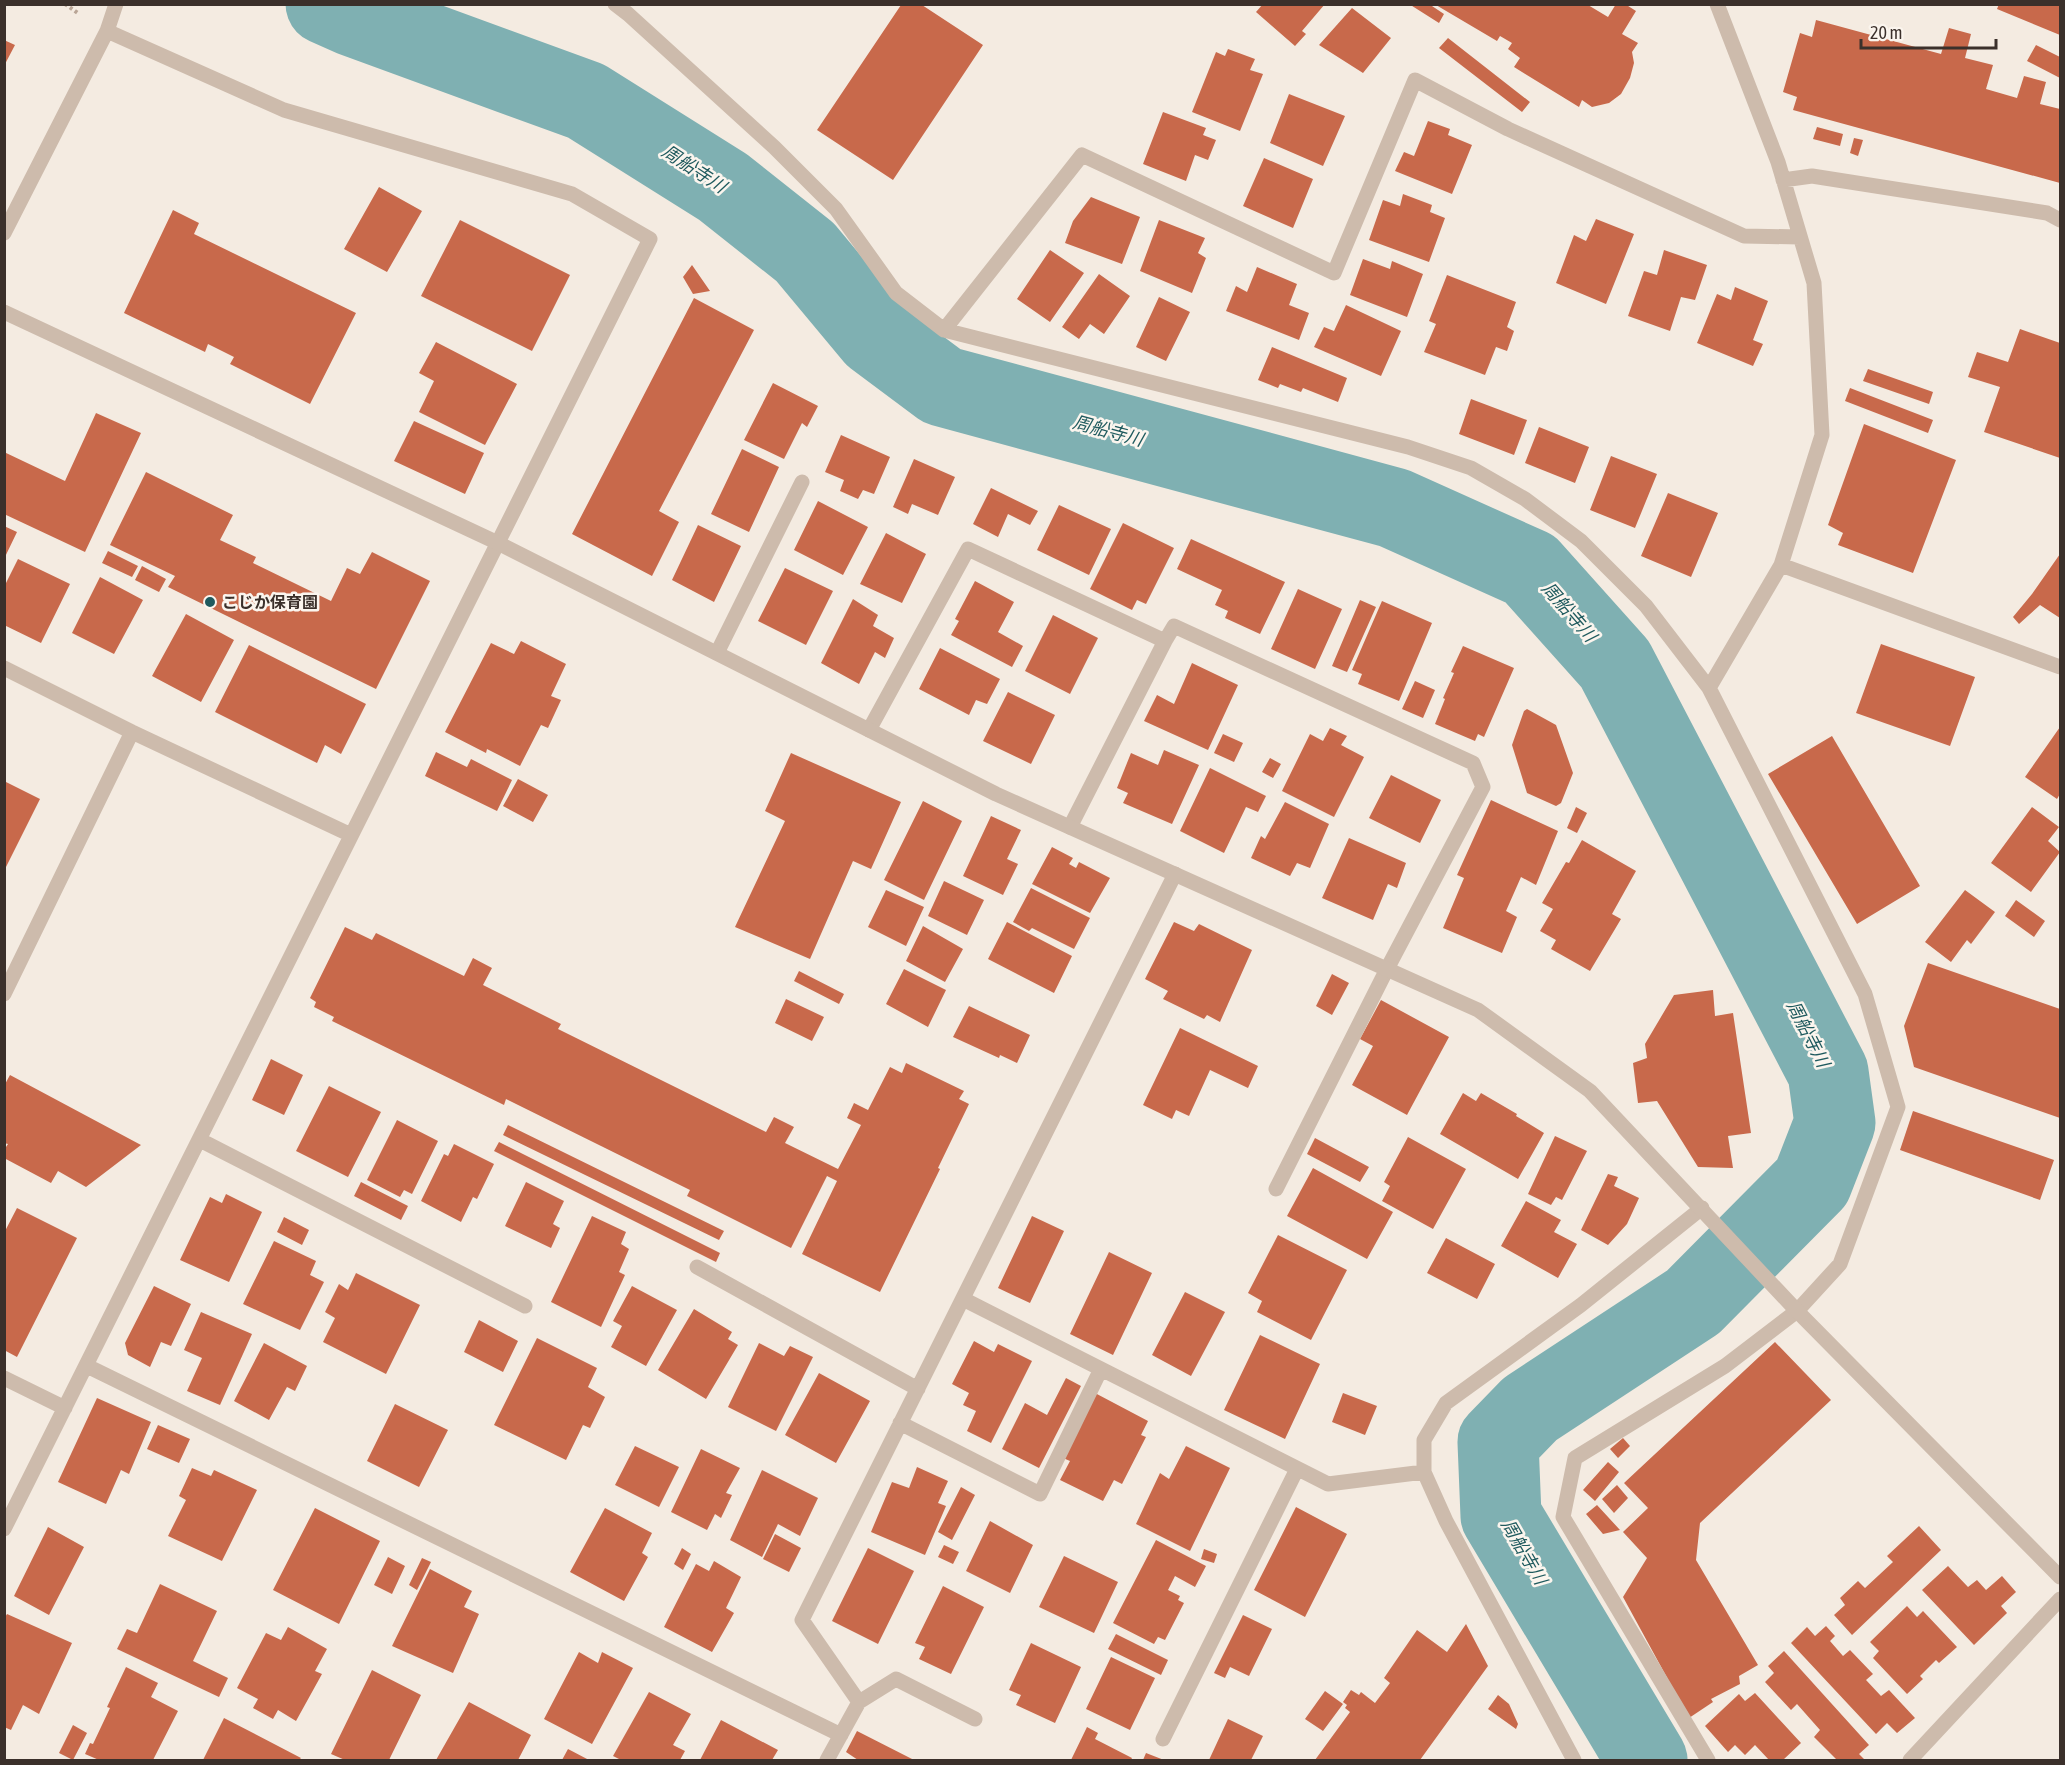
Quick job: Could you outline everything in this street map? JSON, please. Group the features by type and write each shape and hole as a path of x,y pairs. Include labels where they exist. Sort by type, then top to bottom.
{"street":[{"path":"615,4 774,147 836,208 896,293 944,330 1408,447 1471,468 1525,500 1581,541 1646,606 1710,688 1864,994 1898,1107 1840,1264 1797,1311 1725,1366 1575,1458 1563,1517 1708,1761"},
{"path":"1710,688 1781,565 1822,435 1814,283 1783,180 1717,4"},
{"path":"4,233 106,31 116,5"},
{"path":"4,1530 650,239 572,194 284,110 106,31"},
{"path":"944,330 1082,155 1334,273 1415,80 1508,129 1744,236 1800,237"},
{"path":"1783,180 1812,176 2046,213 2061,220"},
{"path":"4,312 498,543 996,794 1478,1010 1590,1091 1797,1311 2061,1577"},
{"path":"717,653 802,482"},
{"path":"869,730 968,549 1165,642"},
{"path":"1781,565 2061,667"},
{"path":"1070,827 1174,626 1473,763 1484,787 1387,969 1276,1189"},
{"path":"4,668 132,732 351,835"},
{"path":"4,994 132,732"},
{"path":"859,1702 802,1620 1175,874"},
{"path":"200,1140 525,1306"},
{"path":"1574,1761 1446,1521 1424,1472 1424,1440 1446,1403 1581,1305 1702,1208"},
{"path":"697,1267 918,1389"},
{"path":"963,1299 1328,1484 1424,1472"},
{"path":"87,1366 841,1734"},
{"path":"900,1423 1040,1494 1101,1369"},
{"path":"4,1378 65,1408"},
{"path":"1163,1739 1297,1469"},
{"path":"1910,1761 2061,1599"},
{"path":"827,1761 859,1702 896,1679 975,1719"}],"building":[{"path":"1263,4 1325,4 1302,31 1306,34 1295,46 1256,12"},
{"path":"1409,4 1429,4 1444,14 1439,23"},
{"path":"1616,4 1625,4 1636,11 1622,34 1638,43 1632,52 1634,63 1630,78 1621,94 1609,103 1592,107 1582,100 1579,107 1514,67 1520,58 1508,49 1512,43 1500,36 1497,41 1436,5 1588,5 1608,17"},
{"path":"1999,4 2060,4 2060,35 1997,9"},
{"path":"901,5 922,5 983,45 893,180 817,130"},
{"path":"1352,8 1391,38 1363,73 1319,45"},
{"path":"1816,20 1941,54 1949,28 1971,34 1965,58 1993,65 1986,89 2017,98 2024,76 2046,82 2040,104 2060,109 2060,183 1793,110 1797,97 1783,92 1800,33 1812,37"},
{"path":"1448,38 1530,102 1522,112 1439,48"},
{"path":"4,40 15,45 4,66"},
{"path":"2036,45 2060,57 2060,78 2027,61"},
{"path":"1228,49 1255,59 1250,70 1263,74 1240,131 1192,112 1216,52 1225,56"},
{"path":"1289,94 1345,116 1323,166 1270,143"},
{"path":"1163,112 1206,128 1203,135 1216,140 1208,160 1195,155 1186,181 1143,164"},
{"path":"1428,121 1450,129 1448,135 1472,145 1452,194 1395,171 1404,152 1414,156"},
{"path":"1817,127 1843,134 1840,146 1813,139"},
{"path":"1854,138 1863,140 1858,156 1850,153"},
{"path":"1264,158 1313,179 1293,228 1243,206"},
{"path":"379,187 422,211 387,272 344,249"},
{"path":"1403,194 1432,205 1430,212 1445,218 1429,262 1369,240 1383,200 1400,206"},
{"path":"1091,197 1140,217 1122,264 1065,243 1073,221"},
{"path":"173,210 199,223 194,234 356,313 310,404 230,364 234,357 208,344 205,352 124,313"},
{"path":"1596,219 1634,234 1606,304 1556,283 1574,235 1586,241"},
{"path":"460,220 570,275 532,351 421,296"},
{"path":"1159,220 1205,238 1198,253 1206,258 1192,293 1140,271"},
{"path":"1050,250 1084,273 1050,322 1017,299"},
{"path":"1664,250 1707,265 1695,300 1681,297 1670,331 1628,316 1644,271 1657,275"},
{"path":"1363,259 1390,269 1392,261 1423,274 1407,317 1350,295"},
{"path":"692,265 710,291 693,294 683,277"},
{"path":"1257,267 1297,284 1289,305 1309,313 1299,340 1226,311 1236,286 1247,292"},
{"path":"1099,274 1130,296 1104,334 1090,324 1079,339 1062,327"},
{"path":"1447,275 1516,302 1507,327 1514,331 1507,351 1496,347 1485,375 1424,352 1436,324 1429,321"},
{"path":"1735,287 1768,301 1753,340 1763,344 1753,366 1697,343 1717,294 1731,300"},
{"path":"1159,297 1190,312 1166,361 1136,347"},
{"path":"694,298 754,330 659,511 679,522 652,576 572,534"},
{"path":"1346,305 1401,331 1381,376 1314,347 1324,327 1334,331"},
{"path":"2020,329 2060,343 2060,458 1984,432 2000,387 1968,377 1977,352 2008,362"},
{"path":"436,342 517,384 485,445 419,412 434,381 419,373"},
{"path":"1272,347 1347,378 1338,402 1303,388 1301,392 1280,384 1278,388 1258,380"},
{"path":"1868,369 1933,392 1929,404 1863,381"},
{"path":"773,383 818,406 807,427 802,423 784,459 744,440"},
{"path":"1850,388 1933,420 1928,433 1845,401"},
{"path":"1471,399 1527,420 1514,455 1459,434"},
{"path":"96,413 141,433 85,552 4,514 4,452 65,481"},
{"path":"414,421 484,453 465,494 394,461"},
{"path":"1864,424 1956,460 1913,573 1838,545 1843,533 1828,525"},
{"path":"1539,427 1589,447 1575,483 1525,463"},
{"path":"841,435 890,457 874,494 863,490 858,499 840,491 844,480 825,472"},
{"path":"742,449 779,467 749,532 711,514"},
{"path":"1611,456 1657,474 1635,528 1590,510"},
{"path":"914,459 955,477 938,515 912,504 908,514 893,507"},
{"path":"146,472 233,515 220,540 256,557 253,563 331,601 347,568 360,574 372,552 430,581 376,689 168,587 175,576 110,545"},
{"path":"991,488 1038,511 1030,525 1008,514 998,537 973,524"},
{"path":"1668,493 1718,513 1691,577 1641,556"},
{"path":"818,501 868,527 843,575 794,550"},
{"path":"1059,505 1111,529 1089,575 1037,550"},
{"path":"1123,523 1174,548 1146,604 1137,600 1132,610 1090,589"},
{"path":"698,525 741,546 714,602 672,580"},
{"path":"4,526 17,532 4,559"},
{"path":"886,533 926,554 902,603 860,584"},
{"path":"1191,539 1285,582 1260,634 1225,618 1228,611 1215,605 1222,590 1177,569"},
{"path":"108,551 138,566 132,577 102,563"},
{"path":"2060,554 2060,618 2040,605 2019,624 2013,617"},
{"path":"18,559 70,584 41,643 4,625 4,587"},
{"path":"142,566 166,579 159,592 135,580"},
{"path":"785,568 833,591 806,645 758,621"},
{"path":"100,577 143,600 114,654 72,633"},
{"path":"975,581 1014,602 998,632 1023,646 1012,667 951,635 959,621 955,619"},
{"path":"1298,589 1342,609 1315,669 1271,649"},
{"path":"853,599 878,615 873,626 894,638 885,658 875,652 859,684 821,663"},
{"path":"1360,600 1376,607 1347,672 1332,666"},
{"path":"1382,601 1432,623 1399,701 1358,684 1362,674 1352,670"},
{"path":"186,614 234,640 201,702 152,676"},
{"path":"1053,615 1098,638 1070,694 1025,671"},
{"path":"521,641 566,664 551,696 561,700 548,728 541,725 520,766 487,749 486,753 445,732 491,643 514,654"},
{"path":"1881,644 1975,677 1950,746 1856,713"},
{"path":"249,645 366,704 341,754 325,745 317,763 215,712"},
{"path":"1463,646 1514,668 1484,737 1478,734 1475,741 1435,724 1454,673 1451,672"},
{"path":"940,648 1000,679 987,704 976,700 969,715 919,689"},
{"path":"1192,663 1238,685 1208,750 1144,721 1157,695 1174,704"},
{"path":"1415,681 1435,690 1423,718 1402,709"},
{"path":"1008,692 1055,715 1031,764 983,741"},
{"path":"1527,709 1556,725 1573,773 1561,803 1556,806 1527,793 1512,745 1524,711"},
{"path":"2060,727 2060,794 2057,799 2025,777"},
{"path":"1330,728 1347,736 1341,745 1364,757 1334,817 1282,791 1310,734 1323,741"},
{"path":"1223,734 1243,743 1234,762 1214,753"},
{"path":"1832,736 1920,886 1857,924 1768,774"},
{"path":"1164,750 1199,765 1172,824 1123,803 1128,793 1117,788 1131,753 1158,765"},
{"path":"436,752 467,767 471,759 512,780 497,811 425,776"},
{"path":"791,753 901,802 871,869 853,861 810,959 735,927 785,821 765,811"},
{"path":"1270,758 1281,764 1273,778 1262,772"},
{"path":"1210,768 1266,796 1258,812 1246,807 1224,853 1180,831"},
{"path":"1391,775 1441,800 1420,843 1369,818"},
{"path":"518,779 548,795 533,822 503,806"},
{"path":"4,781 40,799 4,871"},
{"path":"1491,800 1558,831 1536,885 1521,877 1506,911 1517,917 1502,953 1443,928 1464,878 1457,875"},
{"path":"923,801 962,821 924,900 884,880"},
{"path":"1285,802 1329,824 1310,868 1297,863 1290,876 1251,858 1261,836 1265,839"},
{"path":"1576,807 1587,813 1577,833 1567,828"},
{"path":"2032,807 2059,827 2048,841 2060,852 2031,892 1991,863"},
{"path":"991,816 1021,830 1007,859 1018,864 1003,895 963,876"},
{"path":"1349,838 1406,863 1397,888 1388,884 1373,920 1322,898"},
{"path":"1582,840 1636,871 1612,914 1621,919 1590,971 1551,949 1556,940 1540,931 1553,909 1542,903"},
{"path":"1052,847 1073,858 1069,864 1076,868 1079,862 1110,878 1090,913 1032,884"},
{"path":"944,881 984,900 967,935 928,916"},
{"path":"1031,888 1090,918 1074,949 1032,928 1029,931 1013,922"},
{"path":"886,890 924,907 906,946 868,927"},
{"path":"1965,890 1995,912 1971,944 1967,940 1951,962 1925,942"},
{"path":"2016,900 2045,921 2034,937 2005,916"},
{"path":"1007,922 1072,956 1054,993 988,959"},
{"path":"1174,922 1194,931 1199,924 1252,950 1220,1022 1207,1015 1204,1019 1163,999 1168,991 1145,979"},
{"path":"923,926 963,949 945,982 906,961"},
{"path":"345,927 372,940 376,933 464,976 473,958 492,968 483,985 561,1024 558,1029 766,1132 774,1117 794,1127 785,1143 838,1169 861,1125 847,1118 854,1103 868,1110 890,1067 902,1073 906,1063 964,1091 959,1099 969,1104 880,1292 802,1254 837,1181 827,1176 791,1248 687,1196 690,1190 506,1099 504,1105 332,1021 334,1017 314,1007 316,1002 310,998"},
{"path":"1928,963 2060,1009 2060,1118 1914,1067 1904,1026"},
{"path":"904,969 946,990 928,1027 886,1004"},
{"path":"799,971 844,994 839,1004 794,981"},
{"path":"1332,974 1349,983 1332,1015 1316,1006"},
{"path":"1713,990 1715,1016 1733,1013 1751,1133 1728,1136 1733,1168 1698,1167 1657,1101 1638,1103 1633,1063 1647,1058 1645,1044 1674,995"},
{"path":"786,999 824,1017 812,1041 775,1023"},
{"path":"1381,1000 1449,1037 1407,1115 1352,1085 1373,1046 1360,1039"},
{"path":"969,1006 1030,1035 1017,1063 1000,1055 999,1058 953,1037"},
{"path":"1180,1028 1258,1066 1248,1088 1210,1070 1189,1116 1176,1110 1172,1119 1143,1105"},
{"path":"271,1059 303,1075 284,1115 252,1100"},
{"path":"10,1075 141,1145 86,1187 58,1171 51,1183 4,1158 4,1150 8,1144 4,1143 4,1086"},
{"path":"329,1086 381,1112 348,1177 296,1151"},
{"path":"1463,1093 1476,1101 1481,1093 1544,1133 1518,1179 1440,1134"},
{"path":"1913,1111 2054,1160 2040,1200 1900,1150"},
{"path":"397,1120 438,1141 412,1194 404,1190 400,1197 367,1180"},
{"path":"508,1125 724,1231 719,1240 503,1135"},
{"path":"1555,1136 1587,1151 1562,1200 1556,1197 1551,1205 1528,1194"},
{"path":"1408,1137 1466,1169 1433,1229 1382,1201 1390,1186 1384,1182"},
{"path":"1315,1138 1369,1167 1360,1182 1307,1154"},
{"path":"499,1142 720,1253 716,1262 494,1151"},
{"path":"454,1144 494,1164 477,1199 473,1197 461,1222 421,1201 444,1154 448,1156"},
{"path":"1313,1168 1393,1212 1367,1259 1287,1216"},
{"path":"1608,1174 1618,1177 1614,1186 1639,1198 1627,1224 1608,1245 1581,1230"},
{"path":"361,1182 408,1206 401,1220 354,1196"},
{"path":"526,1182 564,1201 553,1224 560,1228 551,1248 505,1226"},
{"path":"226,1194 262,1212 229,1282 180,1260 210,1197 222,1203"},
{"path":"1526,1201 1561,1220 1554,1232 1577,1244 1558,1278 1501,1246"},
{"path":"17,1208 77,1238 17,1357 4,1350 4,1233"},
{"path":"592,1216 626,1232 621,1244 629,1249 619,1272 625,1275 601,1327 551,1302"},
{"path":"1032,1216 1064,1231 1030,1303 998,1288"},
{"path":"284,1217 309,1230 302,1245 277,1232"},
{"path":"1278,1235 1347,1270 1311,1340 1257,1312 1262,1301 1248,1293"},
{"path":"1446,1238 1495,1264 1477,1299 1427,1273"},
{"path":"274,1241 316,1261 310,1275 324,1282 300,1330 243,1304"},
{"path":"1109,1252 1152,1273 1113,1355 1070,1334"},
{"path":"356,1273 420,1305 386,1374 323,1342 335,1318 325,1312 339,1284 348,1290"},
{"path":"154,1286 191,1304 171,1346 161,1342 150,1367 128,1355 125,1343"},
{"path":"632,1286 677,1310 646,1366 611,1347 622,1326 613,1321"},
{"path":"1185,1292 1225,1312 1191,1376 1152,1355"},
{"path":"694,1309 732,1332 728,1339 738,1345 706,1399 658,1370"},
{"path":"201,1312 252,1334 220,1405 187,1391 202,1358 184,1350"},
{"path":"479,1320 518,1341 503,1372 464,1352"},
{"path":"1260,1335 1320,1364 1285,1439 1224,1410"},
{"path":"537,1338 597,1368 588,1387 605,1397 590,1428 583,1425 566,1460 494,1425"},
{"path":"974,1341 994,1352 998,1344 1032,1361 991,1443 967,1431 976,1411 963,1405 969,1393 952,1384"},
{"path":"1775,1342 1831,1400 1700,1523 1696,1560 1758,1665 1739,1676 1740,1684 1711,1699 1713,1702 1689,1718 1623,1597 1647,1558 1623,1532 1648,1508 1624,1483"},
{"path":"264,1343 307,1366 295,1391 287,1387 269,1420 234,1401"},
{"path":"759,1343 784,1356 790,1346 813,1357 776,1431 728,1407"},
{"path":"819,1373 870,1401 836,1463 785,1435"},
{"path":"1066,1378 1081,1386 1039,1468 1002,1449 1025,1403 1047,1415"},
{"path":"1095,1393 1148,1421 1141,1435 1146,1437 1122,1484 1114,1480 1103,1501 1060,1480 1070,1461 1063,1458"},
{"path":"1343,1393 1377,1406 1365,1435 1332,1422"},
{"path":"97,1398 151,1422 129,1474 121,1470 106,1504 58,1482"},
{"path":"395,1404 448,1430 419,1487 367,1461"},
{"path":"158,1425 190,1439 179,1463 147,1449"},
{"path":"1623,1438 1630,1446 1618,1458 1610,1449"},
{"path":"635,1446 679,1467 659,1507 615,1485"},
{"path":"1186,1446 1230,1468 1190,1551 1136,1524 1160,1473 1169,1479"},
{"path":"701,1449 740,1468 726,1493 732,1495 721,1518 715,1514 707,1530 671,1512"},
{"path":"1608,1462 1619,1472 1595,1501 1583,1490"},
{"path":"917,1467 948,1481 938,1503 946,1506 925,1555 871,1532 892,1482 909,1488"},
{"path":"192,1468 211,1476 214,1470 257,1490 222,1561 168,1536 186,1500 179,1496"},
{"path":"762,1470 818,1498 800,1536 778,1524 762,1557 730,1540"},
{"path":"1617,1485 1628,1498 1614,1513 1602,1499"},
{"path":"961,1487 975,1495 952,1540 938,1532"},
{"path":"1597,1505 1620,1530 1603,1534 1586,1514"},
{"path":"1296,1507 1347,1534 1305,1617 1254,1590"},
{"path":"315,1508 380,1541 339,1624 273,1590"},
{"path":"605,1508 652,1533 642,1553 648,1557 624,1601 570,1572"},
{"path":"990,1521 1033,1545 1010,1593 966,1571"},
{"path":"1919,1526 1941,1550 1852,1635 1834,1615 1845,1605 1840,1598 1858,1581 1865,1588 1893,1562 1887,1556"},
{"path":"48,1527 84,1547 49,1615 14,1596"},
{"path":"775,1534 801,1548 789,1572 763,1559"},
{"path":"1156,1540 1206,1566 1195,1587 1175,1576 1168,1590 1180,1596 1178,1600 1184,1603 1165,1640 1158,1637 1154,1644 1113,1623"},
{"path":"944,1545 959,1552 953,1564 938,1557"},
{"path":"682,1548 691,1554 683,1570 674,1564"},
{"path":"868,1548 914,1571 878,1644 832,1621"},
{"path":"1204,1549 1217,1554 1214,1563 1201,1559"},
{"path":"1064,1556 1118,1582 1094,1633 1039,1607"},
{"path":"388,1557 405,1566 392,1594 374,1585"},
{"path":"422,1558 431,1562 417,1590 409,1585"},
{"path":"714,1561 741,1577 726,1608 734,1613 712,1652 664,1627 696,1564 709,1571"},
{"path":"1948,1566 1968,1587 1977,1580 1986,1590 2002,1576 2016,1592 2001,1606 2007,1613 1974,1645 1922,1590"},
{"path":"430,1569 472,1591 464,1607 479,1614 453,1673 392,1646"},
{"path":"160,1584 217,1611 193,1661 228,1678 219,1697 117,1649 127,1629 137,1633"},
{"path":"943,1586 984,1607 951,1674 919,1659 925,1647 915,1643"},
{"path":"1907,1606 1917,1617 1923,1611 1957,1647 1939,1663 1936,1660 1920,1676 1923,1679 1907,1694 1873,1658 1879,1651 1870,1642"},
{"path":"7,1614 72,1643 39,1714 23,1705 11,1730 4,1727 4,1619"},
{"path":"1243,1615 1272,1629 1249,1676 1230,1667 1225,1678 1214,1673"},
{"path":"1466,1624 1488,1666 1420,1760 1315,1760 1350,1712 1345,1708 1347,1705 1343,1702 1351,1690 1359,1695 1361,1692 1375,1703 1390,1683 1384,1678 1417,1630 1447,1652"},
{"path":"1826,1626 1835,1636 1830,1641 1843,1656 1850,1650 1873,1674 1866,1680 1881,1696 1889,1690 1915,1718 1897,1733 1887,1723 1876,1734 1791,1643 1807,1627 1815,1636"},
{"path":"288,1627 327,1649 315,1671 322,1674 296,1721 278,1710 273,1719 253,1708 258,1699 237,1688 266,1633 281,1640"},
{"path":"1116,1634 1168,1660 1161,1675 1108,1649"},
{"path":"1031,1643 1081,1667 1055,1723 1016,1705 1021,1695 1009,1690"},
{"path":"1784,1651 1869,1745 1859,1754 1865,1760 1837,1760 1814,1737 1820,1730 1797,1704 1791,1710 1765,1682 1774,1673 1768,1666"},
{"path":"579,1652 598,1663 602,1652 633,1668 592,1744 544,1719"},
{"path":"1111,1657 1155,1678 1130,1730 1086,1709"},
{"path":"126,1667 158,1683 151,1697 178,1711 153,1760 99,1760 85,1754 90,1743 93,1744 110,1708 107,1707"},
{"path":"372,1670 421,1695 389,1760 345,1760 331,1754"},
{"path":"1325,1691 1343,1704 1323,1731 1305,1719"},
{"path":"649,1692 691,1714 673,1745 685,1751 680,1760 621,1760 613,1756"},
{"path":"1755,1693 1801,1743 1783,1760 1769,1760 1755,1745 1745,1755 1735,1745 1728,1752 1705,1726 1739,1694 1745,1701"},
{"path":"1498,1695 1509,1704 1518,1724 1516,1729 1488,1709"},
{"path":"469,1702 531,1735 518,1760 436,1760"},
{"path":"224,1718 301,1758 299,1760 203,1760"},
{"path":"1228,1719 1263,1736 1251,1760 1209,1760"},
{"path":"721,1720 778,1750 772,1760 700,1760"},
{"path":"73,1725 87,1733 73,1760 59,1753"},
{"path":"1087,1727 1098,1733 1095,1739 1132,1758 1131,1760 1071,1760"},
{"path":"857,1731 914,1760 858,1760 846,1752"},
{"path":"568,1749 589,1760 562,1760"},
{"path":"1146,1753 1164,1760 1143,1760"}],"waterway":[{"name":"周船寺川","path":"326,4 353,16 586,101 723,187 805,252 875,336 942,386 1394,508 1530,569 1615,664 1828,1072 1835,1123 1812,1182 1693,1302 1530,1409 1498,1442 1501,1516 1647,1760"}],"place":[{"name":"こじか保育園","path":"210,602"}]}
